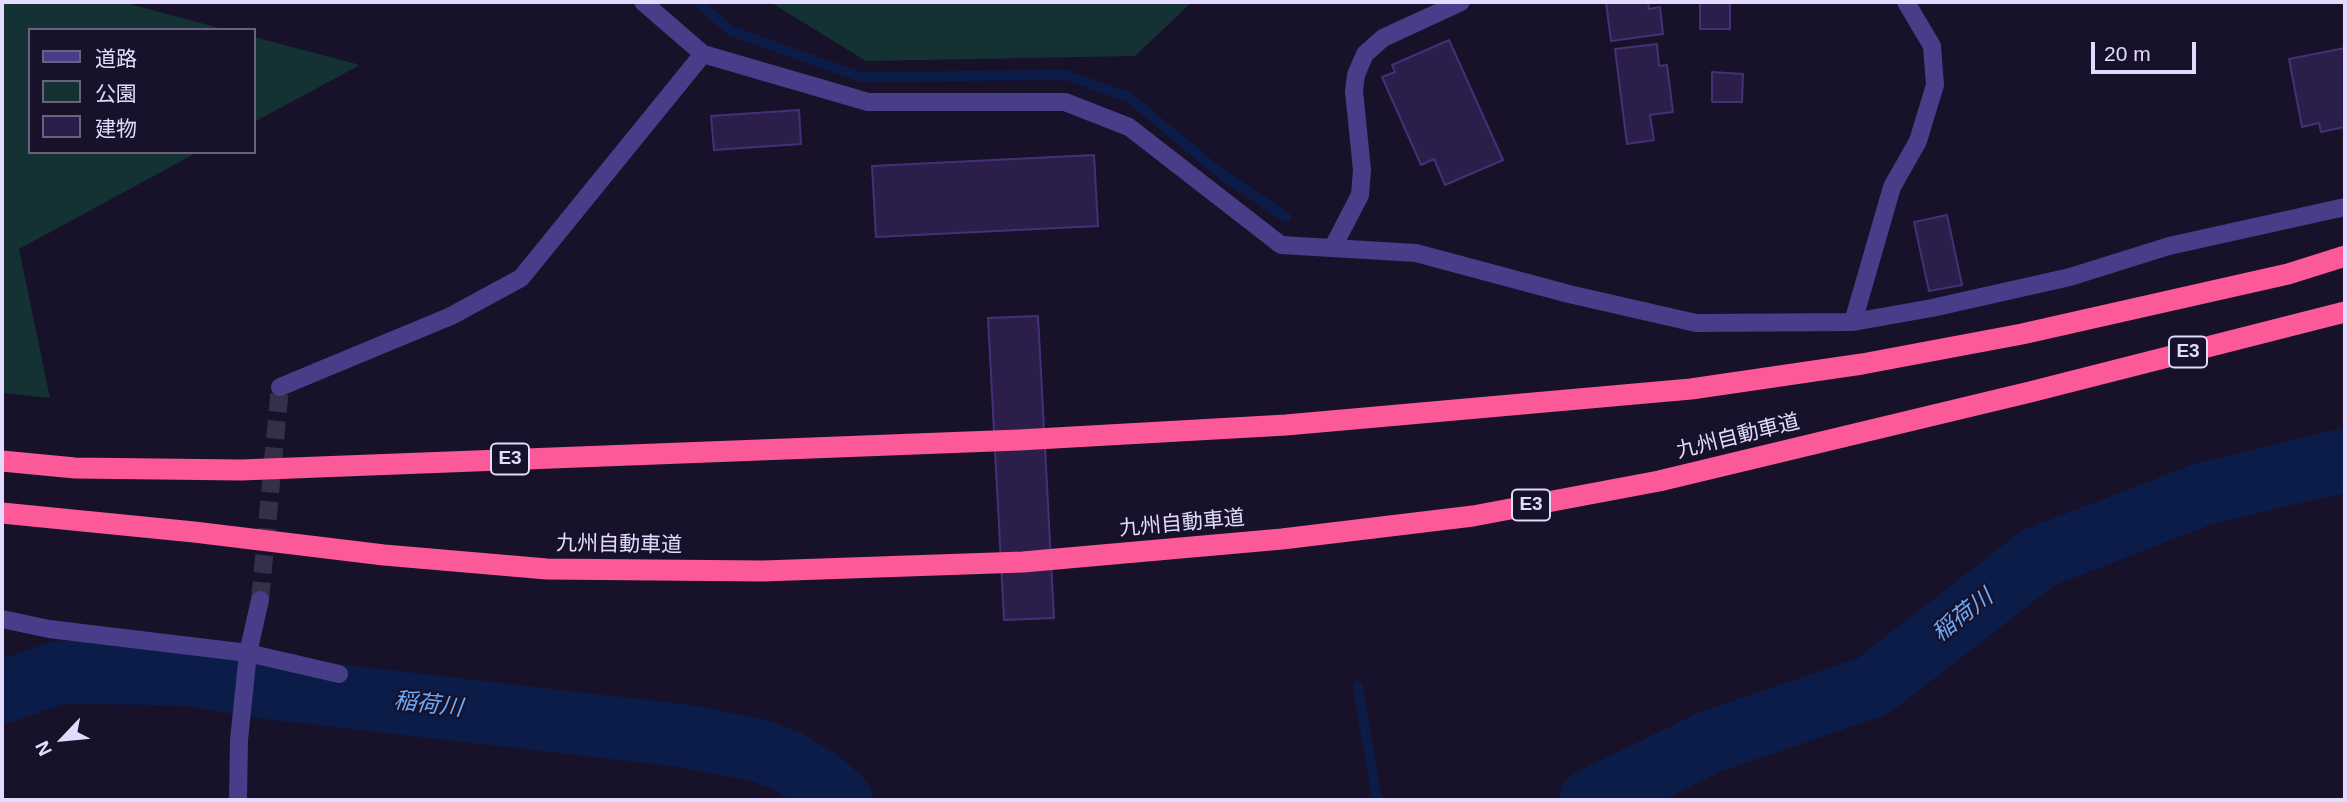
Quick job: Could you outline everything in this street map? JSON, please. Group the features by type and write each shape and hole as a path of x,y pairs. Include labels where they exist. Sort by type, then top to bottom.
{"highway":[{"name":"E3","path":"2,461 75,468 241,470 1019,440 1286,425 1691,389 1863,364 2035,331 2288,274 2345,257"},
{"name":"九州自動車道","path":"2,513 384,555 547,569 763,571 1023,562 1282,539 1473,516 1659,481 2030,392 2345,312"}],"street":[{"path":"643,2 703,54 868,102 1065,102 1129,127 1281,245 1416,253 1696,323 1853,323 2070,277 2169,246 2345,206"},
{"path":"1333,247 1360,195 1362,170 1354,91 1356,75 1365,54 1383,38 1461,2"},
{"path":"1853,323 1892,187 1918,141 1936,85 1932,46 1906,2"},
{"path":"280,387 451,316 521,278 703,54"},
{"path":"238,800 239,740 248,653 260,600"},
{"path":"2,619 49,629 248,653 339,674"}],"green space":[{"path":"2,2 122,2 220,28 28,28 28,154 194,154 19,249 50,398 2,393"},
{"path":"770,2 1192,2 1135,56 866,61"},
{"path":"256,38 360,65 256,121"}],"building":[{"path":"1606,2 1648,2 1649,9 1660,7 1663,34 1611,41"},
{"path":"1700,2 1730,2 1730,29 1700,29"},
{"path":"1449,40 1503,160 1445,185 1434,159 1421,165 1382,77 1395,72 1392,65"},
{"path":"1657,44 1659,66 1667,65 1673,112 1650,115 1654,140 1627,144 1615,49"},
{"path":"2345,48 2345,127 2321,132 2319,123 2302,127 2289,59"},
{"path":"1712,72 1743,74 1742,102 1712,102"},
{"path":"799,110 801,144 714,150 711,116"},
{"path":"1094,155 1098,226 876,237 872,166"},
{"path":"1947,215 1962,285 1929,291 1914,222"},
{"path":"1038,316 1054,618 1004,620 988,318"}],"waterway":[{"path":"698,2 731,31 861,77 1066,75 1130,98 1220,173 1286,217"},
{"name":"稲荷川","path":"1591,800 1710,742 1873,686 2038,558 2203,494 2345,460"},
{"name":"稲荷川","path":"2,692 60,672 183,674 271,688 685,736 761,751 789,762 820,781 841,800"},
{"path":"1358,687 1377,800"}],"tunnel":[{"path":"260,600 280,387"}]}
